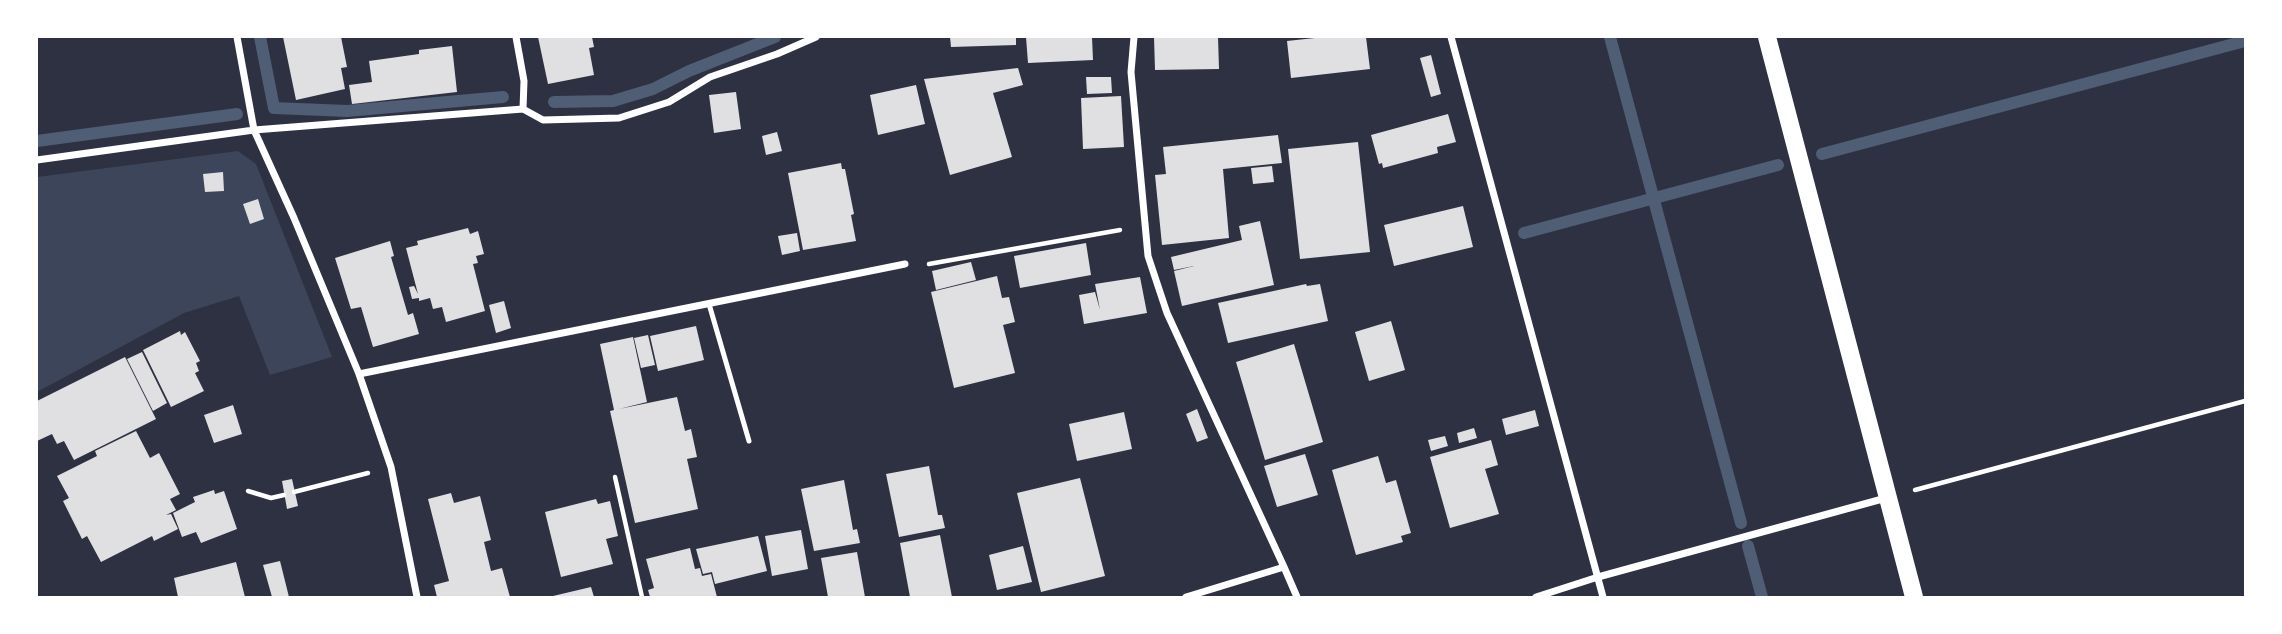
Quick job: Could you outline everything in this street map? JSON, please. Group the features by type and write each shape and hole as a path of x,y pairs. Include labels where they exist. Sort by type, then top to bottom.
{"main road":[{"path":"1767,37 1914,597"}],"street":[{"path":"237,37 254,130 359,374 391,467 417,597"},
{"path":"516,37 524,80 523,109"},
{"path":"37,160 254,130 523,109 543,120 619,118 668,102 710,77 777,54 816,37"},
{"path":"1134,37 1131,72 1148,256 1167,313 1297,597"},
{"path":"1451,37 1603,597"},
{"path":"359,374 905,264"},
{"path":"1536,597 1598,577 1887,497"},
{"path":"1186,597 1284,567"}],"lane":[{"path":"709,304 749,441"}],"path":[{"path":"905,264 911,268 1145,225"},
{"path":"1887,497 2245,401"},
{"path":"295,492 391,467"},
{"path":"615,477 642,597"},
{"path":"248,492 271,498 284,495"}],"shaded area":[{"path":"238,151 256,164 332,357 270,375 239,296 184,313 37,392 37,177"}],"building":[{"path":"283,37 341,37 347,67 341,68 345,89 296,100"},
{"path":"538,37 592,37 594,47 589,48 594,75 548,84"},
{"path":"950,37 1016,37 1016,45 951,47"},
{"path":"1026,37 1092,37 1093,60 1028,63"},
{"path":"1154,37 1218,37 1219,69 1155,70"},
{"path":"1324,37 1366,37 1370,69 1291,78 1287,41"},
{"path":"452,46 457,92 352,104 349,85 372,82 369,61"},
{"path":"1431,55 1441,94 1431,97 1420,58"},
{"path":"1018,68 1023,85 993,93 1012,157 950,175 924,79"},
{"path":"1086,77 1111,77 1112,93 1087,94"},
{"path":"916,85 925,124 878,135 870,95"},
{"path":"736,92 741,129 714,133 709,95"},
{"path":"1121,96 1124,147 1083,149 1081,98"},
{"path":"1448,114 1456,142 1437,147 1438,153 1383,168 1382,163 1379,164 1371,135"},
{"path":"777,132 782,151 766,155 762,136"},
{"path":"1278,135 1282,163 1223,169 1229,238 1162,245 1155,175 1166,174 1163,147"},
{"path":"1358,142 1370,252 1300,259 1288,149"},
{"path":"841,163 842,169 845,169 854,214 851,215 856,241 803,250 788,173"},
{"path":"1272,166 1274,182 1253,184 1251,168"},
{"path":"223,172 224,191 205,192 203,174"},
{"path":"258,199 264,219 250,224 243,204"},
{"path":"1463,206 1473,247 1394,266 1384,225"},
{"path":"1260,221 1274,285 1182,306 1174,271 1194,266 1174,270 1171,257 1242,240 1239,226"},
{"path":"468,228 470,234 478,231 484,254 476,256 478,263 473,264 485,311 446,322 442,307 433,309 430,298 419,301 419,298 412,299 409,287 414,286 418,294 406,248 418,245 417,241"},
{"path":"797,233 800,251 782,255 778,236"},
{"path":"390,241 394,256 391,257 408,315 413,313 419,334 373,347 361,307 351,309 335,258"},
{"path":"1086,243 1091,275 1020,288 1014,256"},
{"path":"971,262 976,280 936,290 932,271"},
{"path":"997,276 1002,298 1009,297 1015,322 1003,325 1015,373 954,388 931,292"},
{"path":"1140,277 1147,313 1084,324 1079,295 1095,292 1100,310 1095,284"},
{"path":"1306,284 1320,284 1328,321 1228,343 1218,303"},
{"path":"504,301 511,328 496,333 489,305"},
{"path":"1391,321 1405,370 1369,381 1355,332"},
{"path":"696,326 704,360 658,371 650,336"},
{"path":"180,331 181,335 185,332 200,361 196,363 199,371 195,373 204,391 171,407 143,350"},
{"path":"648,335 655,365 641,368 634,338"},
{"path":"633,337 647,402 619,409 677,397 685,431 691,429 697,457 687,459 698,509 635,523 610,411 614,410 600,344"},
{"path":"1294,344 1323,442 1265,460 1236,362"},
{"path":"142,352 167,403 153,411 127,359"},
{"path":"125,357 156,419 74,460 64,441 57,444 52,434 37,441 37,401"},
{"path":"233,405 242,434 214,443 204,415"},
{"path":"1197,409 1208,438 1197,442 1186,414"},
{"path":"1535,410 1539,426 1506,435 1502,419"},
{"path":"1124,412 1132,449 1077,461 1069,424"},
{"path":"1474,428 1477,438 1459,443 1457,433"},
{"path":"136,431 150,458 159,453 180,494 170,499 176,510 166,515 171,514 178,529 154,541 152,536 101,562 87,536 82,539 63,501 69,498 57,476 97,456 95,451"},
{"path":"1445,436 1448,446 1431,451 1428,440"},
{"path":"1491,440 1498,465 1485,469 1499,514 1450,528 1430,457"},
{"path":"1305,454 1318,495 1277,507 1264,466"},
{"path":"1378,456 1386,483 1396,480 1411,533 1401,536 1403,542 1356,555 1332,470"},
{"path":"929,466 938,515 942,515 945,528 899,537 886,474"},
{"path":"1080,478 1105,576 1041,592 1017,493"},
{"path":"292,479 298,506 287,509 282,481"},
{"path":"844,480 853,530 857,529 860,543 814,551 801,489"},
{"path":"214,490 215,494 224,491 237,529 201,543 196,532 182,537 173,513 195,502 193,497"},
{"path":"451,493 454,503 480,496 491,540 484,542 491,571 502,568 510,597 437,597 434,585 449,581 428,499"},
{"path":"596,499 598,504 610,501 618,536 606,539 613,564 561,577 545,512"},
{"path":"801,530 808,569 772,576 765,536"},
{"path":"940,535 952,597 910,597 900,543"},
{"path":"758,536 767,571 715,584 712,572 703,574 696,549"},
{"path":"1023,546 1032,582 997,590 989,555"},
{"path":"690,548 695,569 700,568 702,576 711,574 717,597 650,597 648,590 654,588 646,559"},
{"path":"857,552 865,597 828,597 821,558"},
{"path":"280,561 289,597 272,597 263,565"},
{"path":"236,562 245,597 178,597 174,578"},
{"path":"591,587 594,597 553,597 553,596"}],"waterway":[{"path":"260,37 274,108 347,111 503,97"},
{"path":"554,102 613,101 653,89 689,71 775,37"},
{"path":"1610,37 1741,523"},
{"path":"1822,154 2245,41"},
{"path":"37,141 237,114"},
{"path":"1524,233 1778,165"},
{"path":"1748,546 1762,597"}]}
